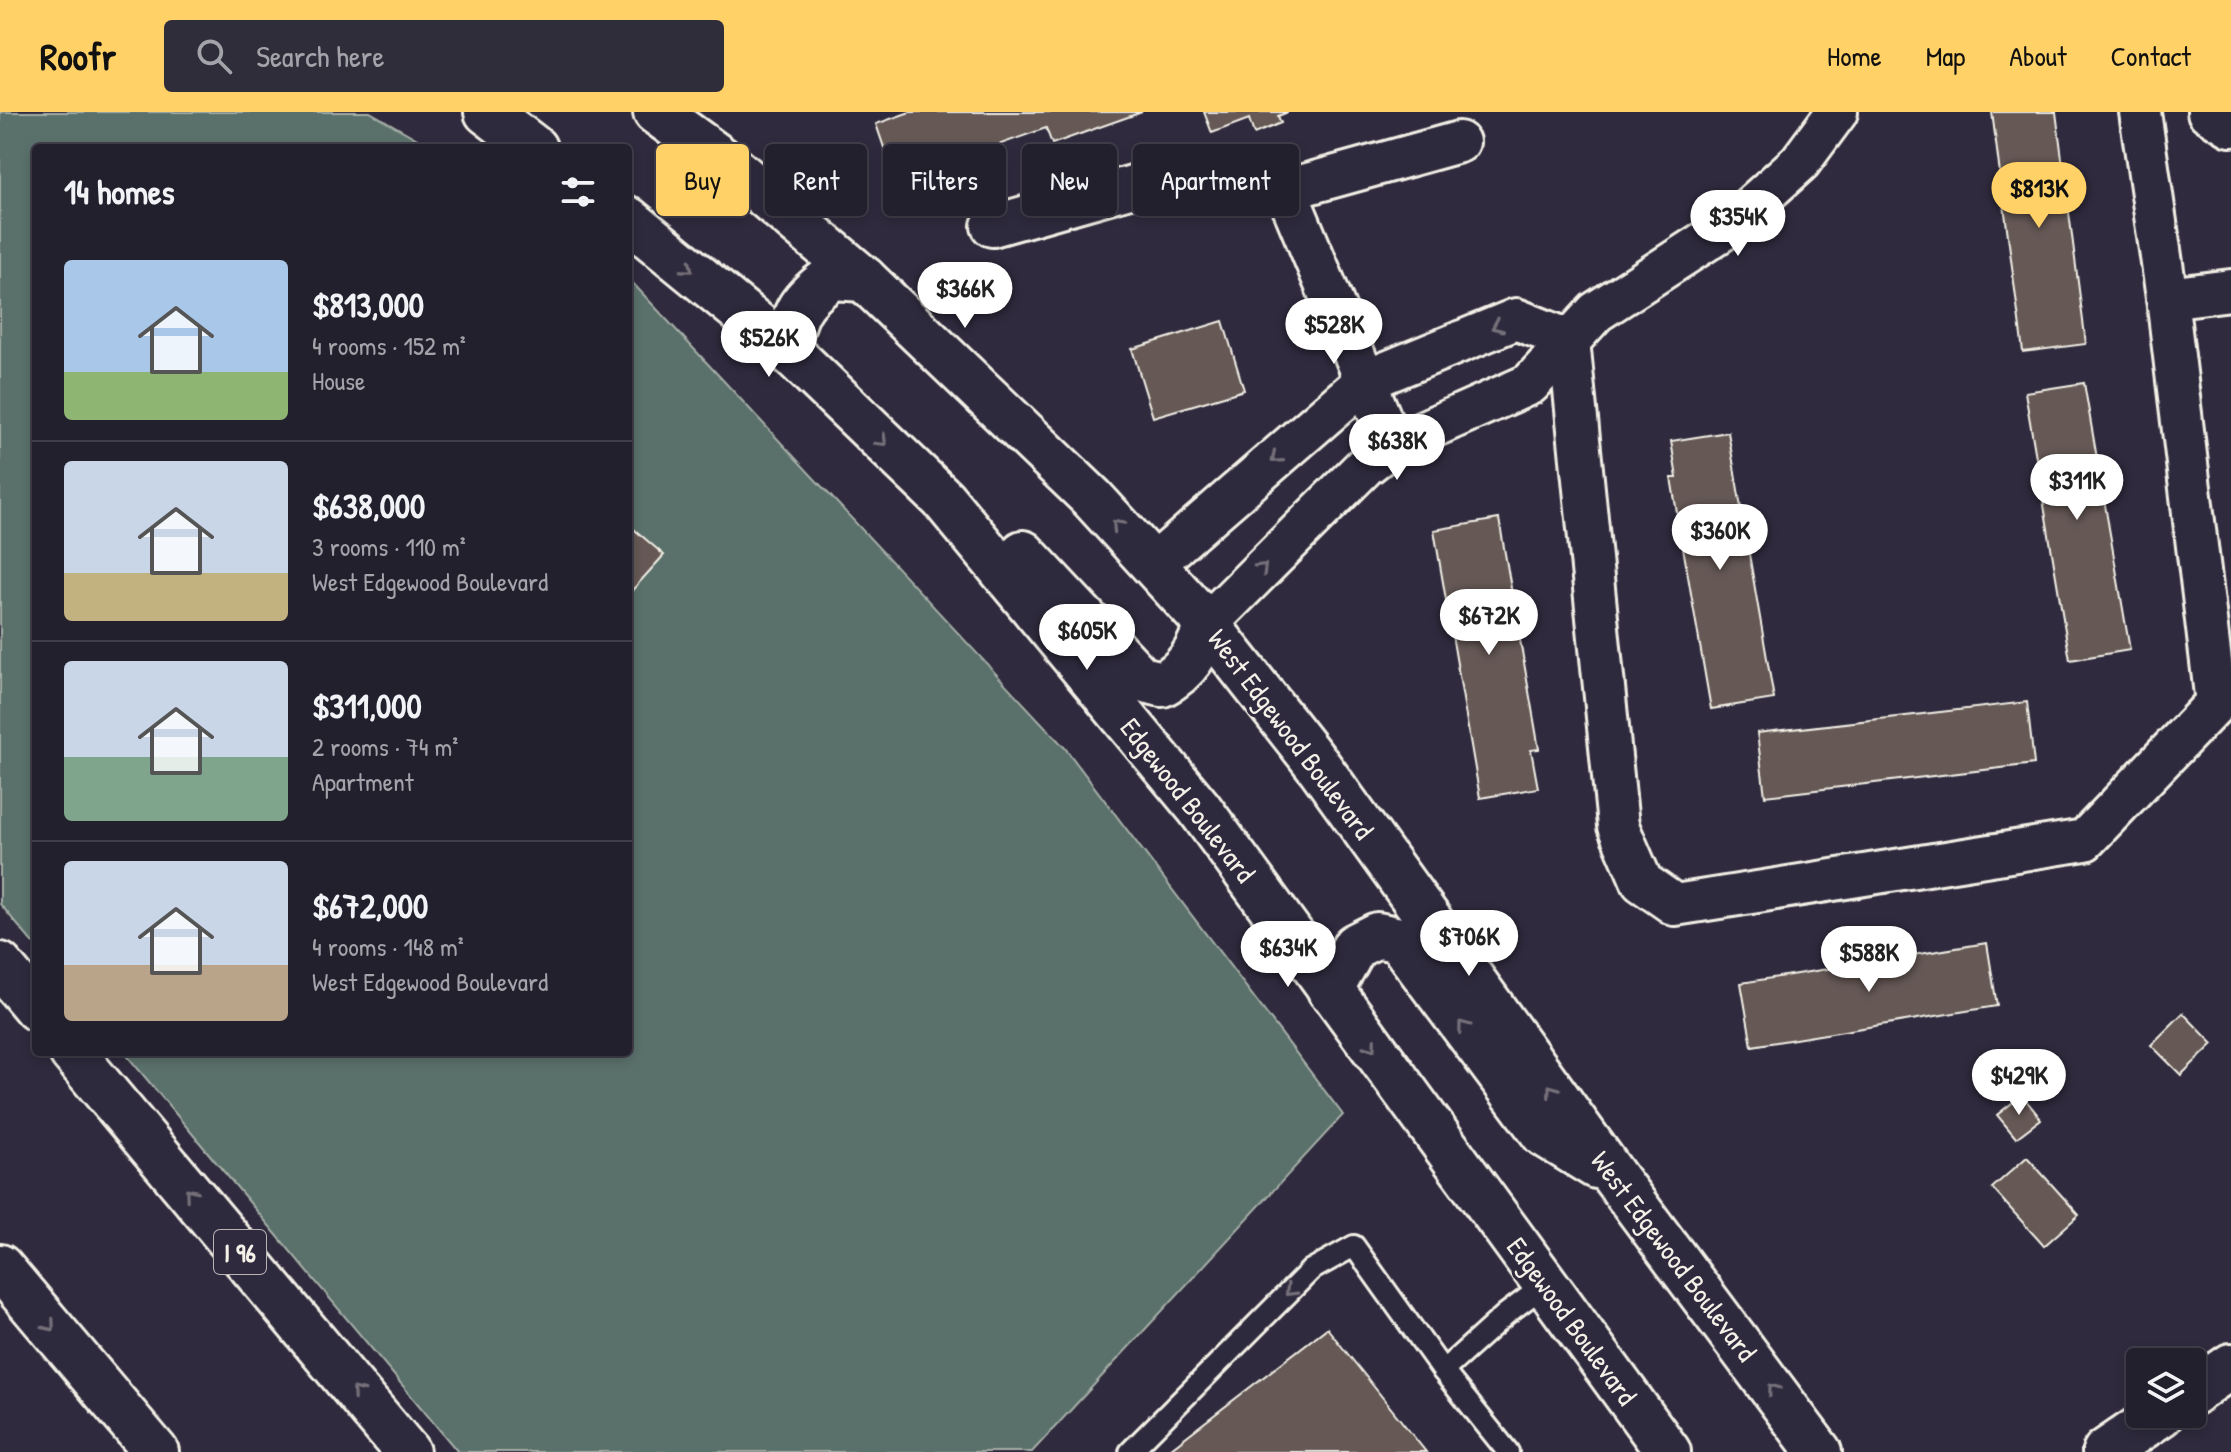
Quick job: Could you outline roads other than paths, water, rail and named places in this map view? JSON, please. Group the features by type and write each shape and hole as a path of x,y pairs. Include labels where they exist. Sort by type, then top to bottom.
{"main road":[{"path":"487,112 529,144"},
{"name":"West Edgewood Boulevard","path":"656,112 729,165 864,279 1092,498 1207,624 1320,768 1615,1178 1819,1452"},
{"name":"Edgewood Boulevard","path":"632,222 787,349 943,499 1199,808 1668,1452"},
{"path":"787,349 792,320 805,296 832,277 864,279"},
{"path":"943,499 991,519 1141,679 1162,684 1182,673 1202,642 1207,624"},
{"path":"1330,990 1355,946 1377,935 1399,940 1544,1134 1615,1178"},
{"path":"0,965 32,1003"},
{"name":"I 96","path":"75,1056 407,1452"},
{"path":"0,1267 156,1452"},
{"path":"2206,1383 2231,1366"},
{"path":"2105,1452 2140,1428"}],"street":[{"path":"1207,624 1365,466 1392,445 1530,384 1596,312 1729,226 1800,162 1837,112"},
{"path":"1569,340 1618,826 1642,882 1675,905 2085,840 2216,703 2167,298 2140,112"},
{"path":"2208,112 2231,126"},
{"path":"1299,186 1459,142"},
{"path":"992,226 1133,186"},
{"path":"1297,216 1392,445"},
{"path":"2167,298 2231,290"},
{"path":"1153,565 1365,381 1516,319 1569,340"}],"lane":[{"path":"1130,1452 1311,1270 1354,1246 1443,1371 1508,1452"},
{"path":"1443,1371 1506,1314 1546,1284"}]}
